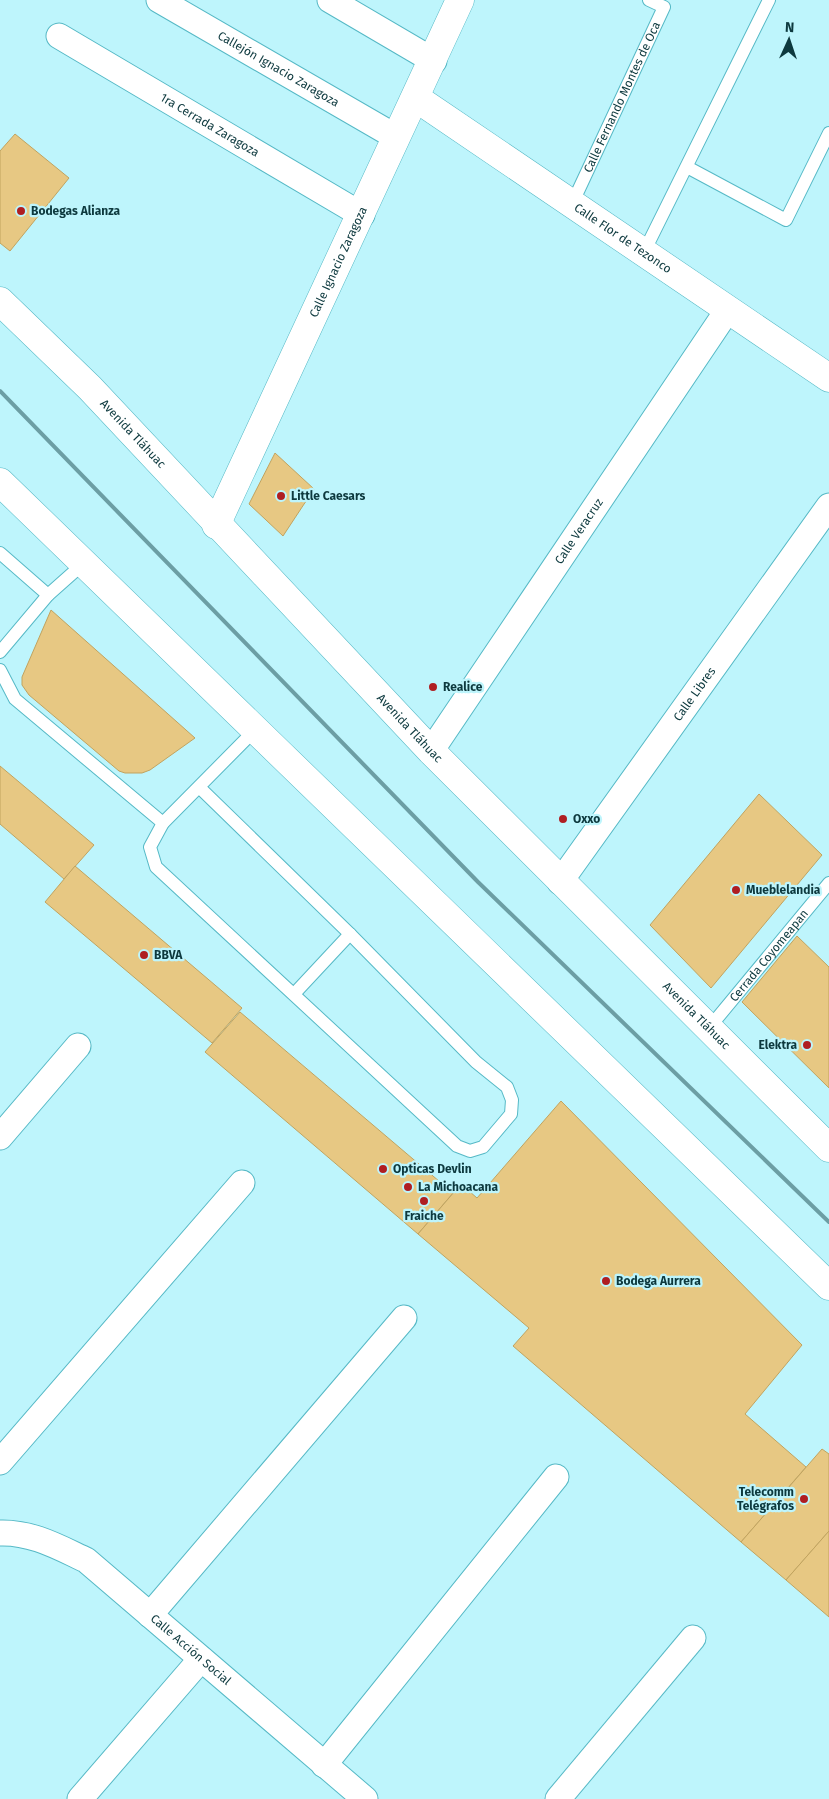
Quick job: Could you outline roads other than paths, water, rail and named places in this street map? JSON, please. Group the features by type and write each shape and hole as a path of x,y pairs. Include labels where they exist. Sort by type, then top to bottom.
{"main road":[{"name":"Calle Ignacio Zaragoza","path":"216,525 362,215 396,137 434,61 460,0"},
{"name":"Calle Flor de Tezonco","path":"416,98 644,252 727,311 829,378"},
{"name":"Avenida Tláhuac","path":"0,301 90,388 216,525 431,751 560,882 829,1148"},
{"path":"0,482 829,1286"}],"street":[{"name":"Callejón Ignacio Zaragoza","path":"159,0 396,137"},
{"path":"330,0 434,61"},
{"name":"1ra Cerrada Zaragoza","path":"58,36 362,215"},
{"name":"Calle Veracruz","path":"431,751 727,311"},
{"name":"Calle Libres","path":"560,882 829,506"},
{"path":"0,1138 78,1046"},
{"path":"0,1462 242,1183"},
{"path":"150,1615 404,1318"},
{"path":"324,1765 556,1477"},
{"name":"Calle Acción Social","path":"0,1533 10,1532 40,1538 86,1560 365,1799"},
{"path":"558,1799 693,1638"},
{"path":"80,1799 202,1659"}],"lane":[{"name":"Calle Fernando Montes de Oca","path":"572,204 664,7 648,0"},
{"path":"644,252 769,0"},
{"path":"686,167 786,220 829,133"},
{"path":"0,553 48,595"},
{"path":"0,652 48,595 84,563"},
{"path":"0,670 15,699 163,823"},
{"path":"199,788 350,934 476,1062 507,1087 512,1100 511,1114 483,1147 470,1151 457,1146 156,867 150,847 163,823 256,729"},
{"name":"Cerrada Coyomeapan","path":"709,1028 829,883"},
{"path":"294,994 350,934"}],"railway":[{"path":"0,391 478,882 829,1222"}],"place":[{"name":"Bodegas Alianza","path":"21,211"},
{"name":"Little Caesars","path":"281,496"},
{"name":"Realice","path":"433,687"},
{"name":"Oxxo","path":"563,819"},
{"name":"Mueblelandia","path":"736,890"},
{"name":"BBVA","path":"144,955"},
{"name":"Elektra","path":"807,1045"},
{"name":"Opticas Devlin","path":"383,1169"},
{"name":"La Michoacana","path":"408,1187"},
{"name":"Fraiche","path":"424,1201"},
{"name":"Bodega Aurrera","path":"606,1281"},
{"name":"Telecomm Telégrafos","path":"804,1499"}]}
